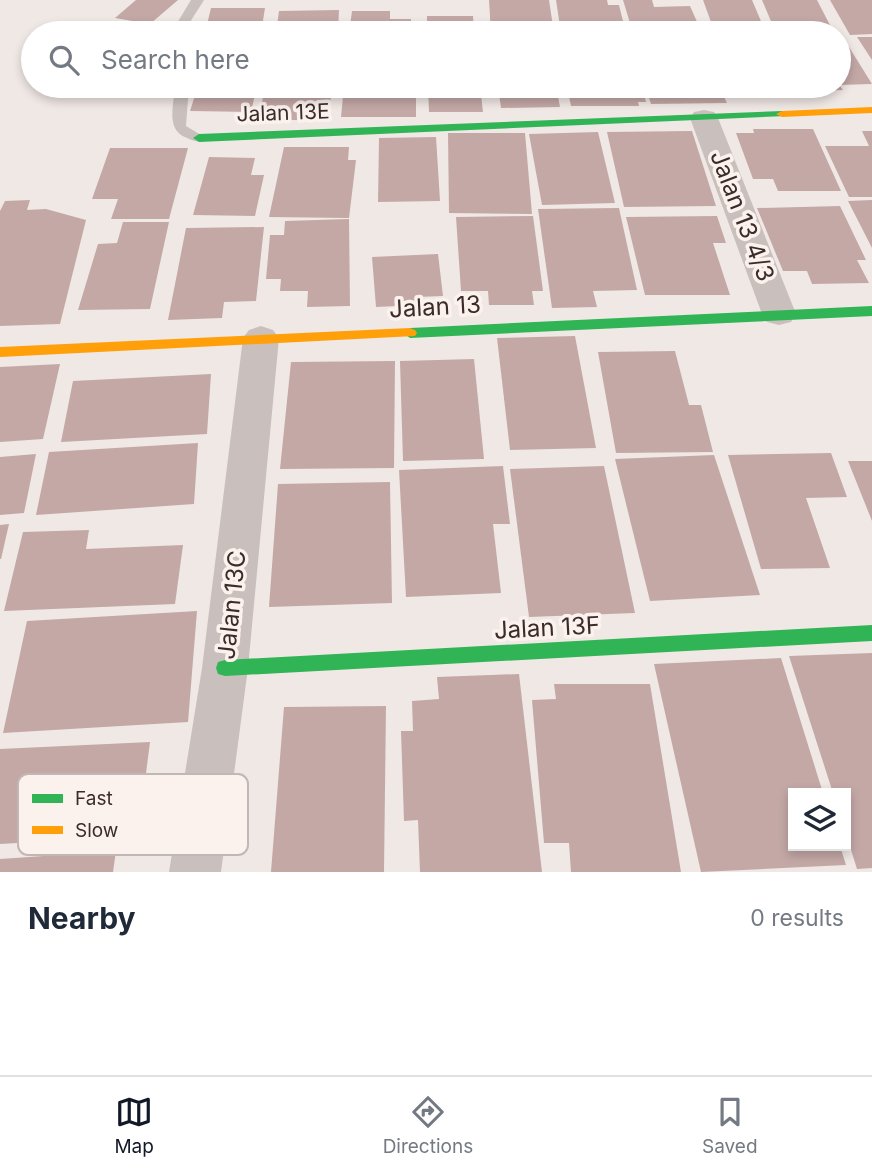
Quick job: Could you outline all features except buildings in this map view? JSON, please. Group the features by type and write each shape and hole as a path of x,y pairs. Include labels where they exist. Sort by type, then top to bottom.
{"street":[{"name":"Jalan 13E","path":"199,138 872,110"},
{"name":"Jalan 13 4/3","path":"704,118 779,314"},
{"name":"Jalan 13","path":"0,352 872,311"},
{"name":"Jalan 13C","path":"209,774 225,668 261,338"},
{"name":"Jalan 13F","path":"225,668 872,633"}],"lane":[{"path":"183,21 198,0"},
{"path":"181,98 179,126 183,132 199,138"}],"traffic: fast":[{"path":"199,138 782,114"},
{"path":"410,333 872,311"},
{"path":"225,668 872,633"}],"traffic: slow":[{"path":"782,114 872,110"},
{"path":"0,352 410,333"}]}
